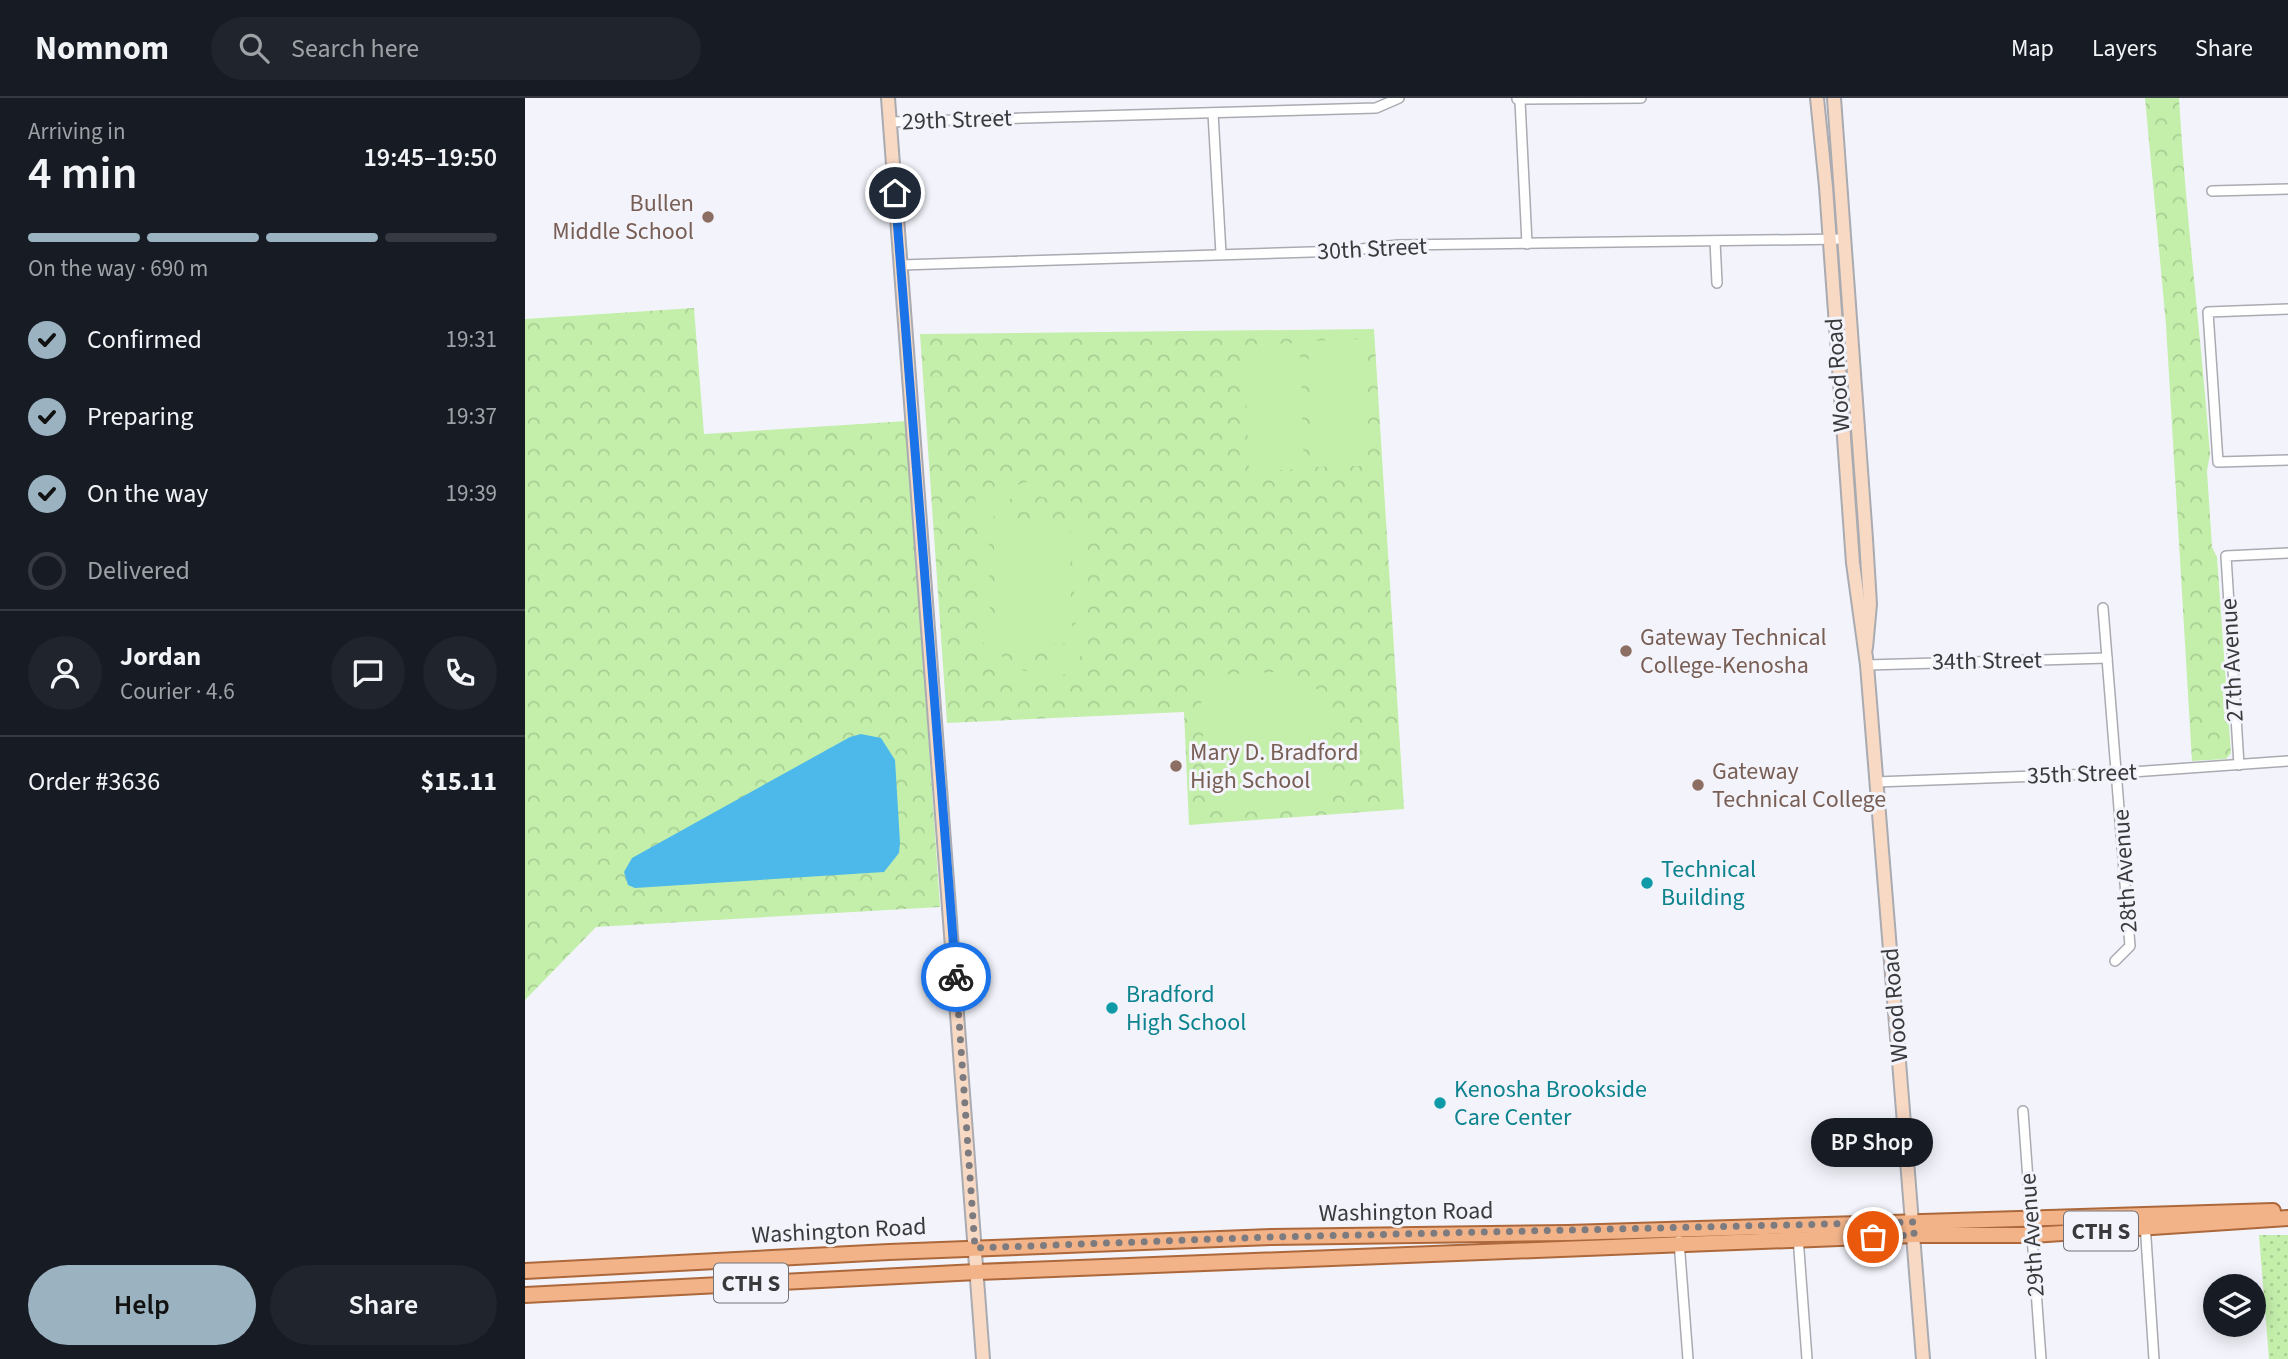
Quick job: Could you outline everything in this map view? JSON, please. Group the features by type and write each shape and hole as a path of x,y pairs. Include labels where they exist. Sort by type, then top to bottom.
{"main road":[{"name":"Washington Road","path":"525,1271 1127,1242 1797,1225 2032,1235 2144,1221 2288,1212"},
{"name":"Washington Road","path":"525,1295 1064,1268 1798,1240 2031,1218 2144,1221 2288,1218"},
{"path":"1624,1231 1626,1247"},
{"path":"1064,1268 1083,1260 1122,1258 1128,1252 1127,1242"}],"street":[{"path":"888,98 983,1359"},
{"path":"1265,98 1265,111"},
{"name":"29th Street","path":"890,122 1377,108 1399,98"},
{"path":"1527,244 1518,99 1641,98"},
{"name":"Wood Road","path":"1817,98 1826,187 1853,563 1860,634 1866,658"},
{"name":"Wood Road","path":"1834,98 1843,239 1852,320 1870,604 1866,658 1923,1359"},
{"path":"1213,113 1221,254"},
{"path":"2212,191 2288,189"},
{"name":"30th Street","path":"901,265 1343,251 1398,245 1843,239"},
{"path":"1714,241 1717,283"},
{"path":"2288,309 2207,312 2218,462 2288,460"},
{"name":"27th Avenue","path":"2238,765 2226,556 2288,554"},
{"name":"28th Avenue","path":"2103,608 2130,946 2116,961"},
{"name":"34th Street","path":"1866,658 2107,658"},
{"name":"35th Street","path":"1876,782 2118,773 2288,761"},
{"name":"29th Avenue","path":"2023,1111 2041,1359"},
{"path":"2144,1221 2154,1359"},
{"path":"1797,1225 1807,1359"},
{"path":"1677,1229 1688,1359"}],"green space":[{"path":"2145,98 2179,98 2210,454 2207,471 2212,547 2217,557 2231,753 2226,759 2192,761 2166,325"},
{"path":"694,308 704,434 907,421 940,907 596,927 525,1000 525,319"},
{"path":"1374,329 1404,809 1189,825 1184,712 947,723 920,334"},
{"path":"1363,339 1368,466 1312,467 1308,341"},
{"path":"1300,343 1304,469 1249,471 1244,345"},
{"path":"1027,482 1042,483 1055,488 1072,502 1082,523 1088,616 1085,645 1071,669 1048,682 1027,683 1003,673 989,657 982,636 975,490 1004,489","holes":["1030,493 1054,501 1070,522 1076,631 1073,646 1065,658 1041,671 1028,671 1015,667 1004,659 993,635 989,592 990,527 1001,506 1021,494"]},
{"path":"1067,519 1073,643 998,646 993,523"},
{"path":"1275,672 1319,690 1329,715 1333,809 1221,812 1206,799 1200,676"},
{"path":"2259,1235 2288,1235 2288,1359 2269,1359 2266,1274 2262,1274"}],"water":[{"path":"861,734 881,738 895,760 899,853 884,872 635,888 628,885 624,872 632,858 850,737"}],"way so far":[{"path":"956,977 975,1248 1271,1237 1568,1233 1914,1222 1914,1235 1873,1237"}],"place":[{"name":"Bullen Middle School","path":"708,217"},
{"name":"Gateway Technical College-Kenosha","path":"1626,651"},
{"name":"Mary D. Bradford High School","path":"1176,766"},
{"name":"Gateway Technical College","path":"1698,785"},
{"name":"Technical Building","path":"1647,883"},
{"name":"Bradford High School","path":"1112,1008"},
{"name":"Kenosha Brookside Care Center","path":"1440,1103"},
{"name":"BP Shop","path":"1873,1237"}],"route":[{"path":"895,193 956,977"}]}
